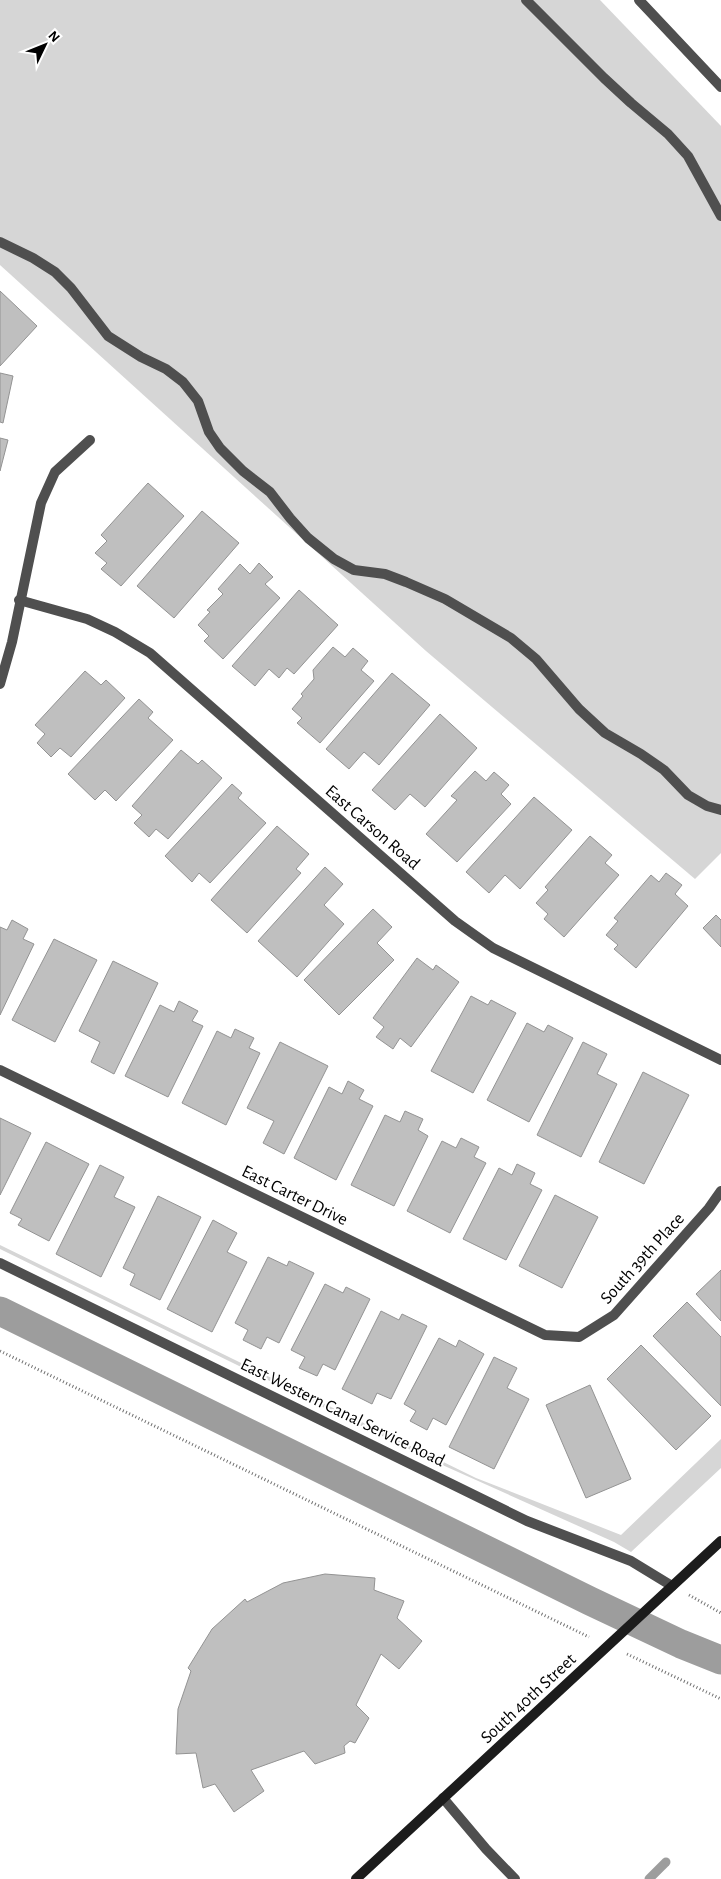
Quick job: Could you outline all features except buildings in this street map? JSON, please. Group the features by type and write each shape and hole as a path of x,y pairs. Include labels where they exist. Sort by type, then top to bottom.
{"main road":[{"name":"South 40th Street","path":"356,1879 721,1541"}],"street":[{"path":"526,0 604,78 668,134 688,156 721,216"},
{"path":"639,0 721,87"},
{"path":"0,242 33,258 55,272 71,288 108,336 141,357 166,369 183,382 198,401 209,432 220,448 270,492 308,538 334,559 354,570 384,574 406,582 445,600 511,638 536,660 578,709 606,733 664,770 688,795 707,806 721,810"},
{"path":"0,684 12,642 19,600 41,502 55,472 90,440"},
{"name":"East Carson Road","path":"19,600 87,619 115,632 150,653 456,921 492,948 721,1060"},
{"name":"East Carter Drive","path":"0,1070 545,1335 579,1336"},
{"name":"South 39th Place","path":"579,1336 614,1315 709,1208 721,1191"},
{"name":"East Western Canal Service Road","path":"0,1263 528,1521 631,1561 672,1586"},
{"path":"443,1798 486,1849 515,1879"}],"path":[{"path":"0,1351 565,1625"},
{"path":"672,1586 721,1613"},
{"path":"650,1666 721,1699"}],"shaded area":[{"path":"0,0 600,0 721,126 721,853 695,879 426,651 0,265"},
{"path":"0,1245 476,1478 621,1535 721,1439 721,1468 631,1552 614,1542 429,1459 0,1249"}],"waterway":[{"path":"0,1311 590,1601 681,1644 721,1660"},
{"path":"649,1879 666,1862"}]}
